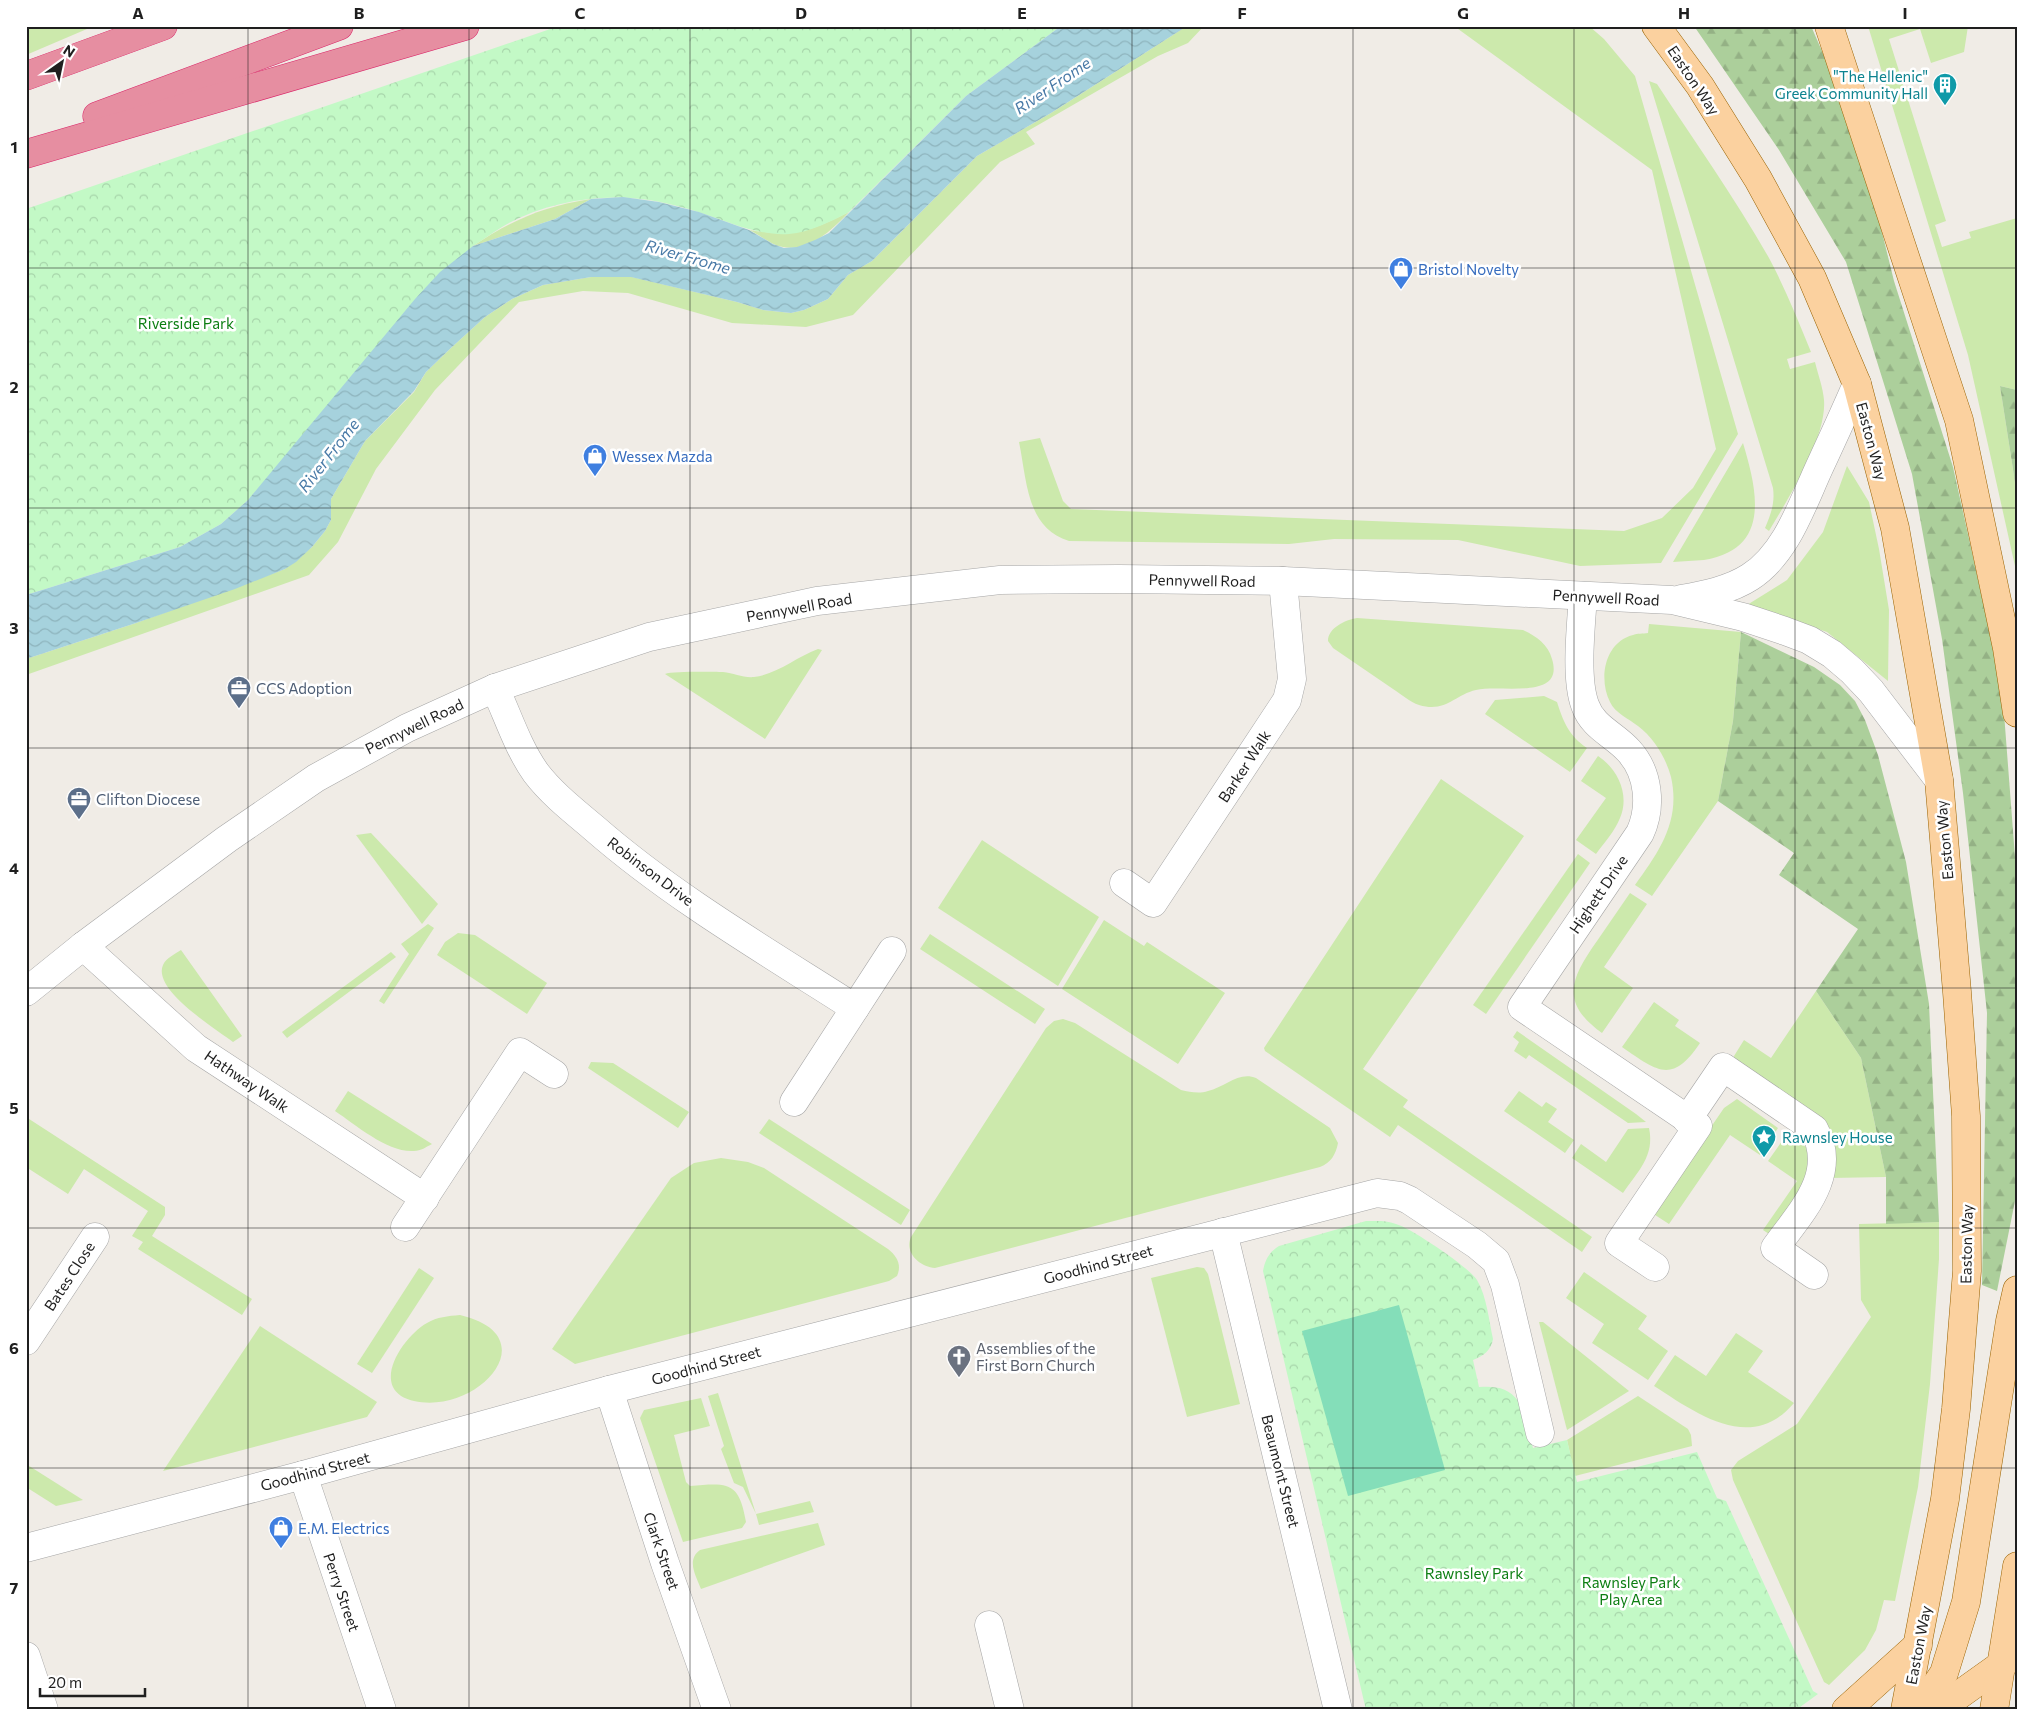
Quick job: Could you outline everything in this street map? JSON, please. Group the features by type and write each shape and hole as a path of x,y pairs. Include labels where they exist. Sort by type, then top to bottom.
{"highway":[{"path":"76,57 140,26"},
{"path":"26,76 163,26"},
{"path":"26,143 339,26"},
{"path":"26,154 465,26"}],"main road":[{"name":"Easton Way","path":"1656,26 1700,86 1758,179 1812,278 1858,384 1895,528 1939,780 1958,992 1966,1116 1967,1271 1956,1409 1945,1499 1905,1710"},
{"path":"1829,26 1959,420 2008,648 2017,713"},
{"path":"1919,1710 1944,1673 1966,1602 2010,1321 2017,1290"},
{"path":"1994,1710 2008,1660 2017,1566"},
{"path":"1960,1710 2008,1660 2017,1644"},
{"path":"1846,1710 1918,1645"},
{"path":"1938,1710 2008,1660"}],"street":[{"name":"Pennywell Road","path":"1672,600 1712,593 1738,583 1750,577 1770,559 1783,541 1799,511 1858,384"},
{"name":"Pennywell Road","path":"26,992 82,946 227,839 316,778 407,728 495,688 649,637 817,601 1000,580 1119,579 1283,582 1672,600 1743,617 1777,628 1809,640 1832,654 1852,670 1871,691 1939,780"},
{"name":"Barker Walk","path":"1124,884 1153,903 1287,700 1292,679 1283,582"},
{"name":"Highett Drive","path":"1582,596 1580,678 1584,704 1596,724 1629,751 1636,761 1646,784 1648,804 1640,833 1522,1007 1687,1120"},
{"name":"Robinson Drive","path":"495,688 529,762 544,783 558,797 614,846 654,877 855,1008"},
{"name":"Hathway Walk","path":"82,946 196,1048 425,1198"},
{"path":"794,1102 892,951"},
{"path":"405,1227 520,1052 554,1074"},
{"path":"1655,1267 1619,1243 1698,1126 1687,1120 1723,1067 1814,1129 1821,1144 1819,1182 1814,1193 1775,1248 1814,1275"},
{"name":"Goodhind Street","path":"26,1548 303,1475 610,1390 1365,1196 1389,1194 1408,1200 1477,1245 1496,1261 1505,1285 1514,1370 1540,1433"},
{"name":"Beaumont Street","path":"1223,1232 1338,1710"},
{"name":"Bates Close","path":"26,1341 95,1237"},
{"name":"Clark Street","path":"610,1390 666,1563 717,1710"},
{"name":"Perry Street","path":"303,1475 382,1710"},
{"path":"989,1625 1010,1710"},
{"path":"26,1656 44,1710"}],"green space":[{"path":"26,26 94,26 26,55"},
{"name":"Riverside Park","path":"559,26 1061,26 966,96 849,212 812,229 789,234 766,233 744,228 675,205 620,197 579,200 558,204 539,210 502,227 473,246 248,500 221,524 180,547 26,595 26,209"},
{"path":"1187,26 1204,26 1188,43 1158,56 1026,132 1035,144 1000,162 853,315 806,327 732,323 628,293 583,291 519,302 435,390 376,469 338,542 309,575 26,675 26,659 136,623 285,569 312,547 325,531 331,520 331,499 365,441 414,392 426,372 485,317 512,299 543,285 591,277 632,277 763,310 791,313 804,310 828,299 848,275 872,261 977,156 1051,113"},
{"path":"1454,26 1589,26 1604,39 1635,76 1738,434 1661,563 1580,566 1458,540 1334,539 1289,544 1069,541 1055,535 1036,514 1027,487 1019,442 1040,438 1063,501 1071,509 1624,531 1662,518 1693,488 1716,449 1652,170"},
{"path":"1694,26 1811,26 1857,131 1894,281 1953,467 2002,687 2017,883 2017,1191 1997,1291 1982,1285 1987,1013 1963,793 1942,639 1912,474 1846,262 1779,150"},
{"path":"1868,26 1968,26 1964,52 1931,63 1920,29 1889,39 1946,221 1935,225 1942,247 1971,238 1969,232 2017,218 2017,390 2000,386 2017,495 2017,575 1968,355"},
{"path":"1649,81 1657,84 1715,170 1775,269 1811,352 1787,359 1790,369 1815,362 1822,386 1824,400 1823,415 1813,449 1769,531 1765,528 1772,508 1773,488"},
{"path":"591,199 555,219 473,246 529,215"},
{"path":"849,212 820,238 812,243 793,248 779,246 749,230 790,233 812,228"},
{"path":"2000,386 2017,390 2017,495"},
{"path":"1743,443 1755,498 1754,515 1750,531 1741,544 1726,554 1704,560 1673,562"},
{"path":"1847,466 1869,502 1879,549 1889,610 1888,681 1827,632 1747,605 1787,580 1823,532"},
{"path":"1357,618 1523,630 1537,638 1548,649 1552,659 1553,672 1549,681 1540,686 1476,690 1436,707 1419,705 1333,648 1328,641 1334,629 1347,621"},
{"path":"1649,624 1741,632 1733,721 1718,801 1652,896 1635,885 1660,848 1666,835 1673,808 1671,777 1663,756 1654,742 1644,731 1612,706 1606,693 1605,682 1606,662 1616,645 1623,639 1635,634 1648,633"},
{"path":"1741,632 1814,667 1840,685 1855,701 1865,720 1878,755 1906,862 1929,1004 1939,1222 1886,1224 1886,1177 1861,1058 1816,991 1858,929 1779,875 1794,853 1718,801 1733,721"},
{"path":"818,649 822,650 765,739 665,674 723,672 754,677 779,669"},
{"path":"1544,696 1557,702 1571,733 1587,748 1570,772 1485,714 1495,700"},
{"path":"1598,756 1605,761 1616,775 1624,800 1618,823 1596,854 1576,840 1606,798 1581,781"},
{"path":"1441,779 1524,836 1363,1069 1408,1100 1403,1107 1592,1237 1582,1252 1398,1125 1390,1137 1265,1051 1264,1048"},
{"path":"371,833 438,904 422,924 356,835"},
{"path":"982,840 1099,917 1058,986 938,908"},
{"path":"1578,854 1590,863 1486,1014 1473,1005"},
{"path":"1630,893 1647,904 1604,967 1633,988 1602,1033 1588,1022 1579,1011 1574,989 1576,978 1588,954"},
{"path":"1104,920 1144,946 1147,942 1225,993 1178,1064 1062,989"},
{"path":"428,924 434,928 384,1004 379,1001 409,954 401,944"},
{"path":"458,933 475,935 547,983 527,1014 437,955 445,942"},
{"path":"930,934 1045,1009 1035,1024 920,949"},
{"path":"181,950 242,1036 233,1042 200,1019 167,986 162,975 163,965 168,958"},
{"path":"391,952 396,957 287,1038 282,1032"},
{"path":"1816,991 1861,1058 1886,1177 1830,1178 1831,1158 1735,1062 1734,1056 1744,1040 1771,1058"},
{"path":"1654,1002 1679,1020 1675,1026 1700,1043 1681,1065 1672,1069 1664,1070 1655,1067 1622,1047"},
{"path":"1063,1019 1075,1023 1181,1090 1205,1092 1238,1078 1250,1076 1256,1078 1330,1128 1338,1143 1336,1151 1330,1161 1320,1167 935,1268 924,1265 912,1254 909,1243 911,1237 1046,1028 1054,1021"},
{"path":"1517,1031 1646,1122 1628,1123 1529,1055 1526,1059 1514,1051 1519,1042 1513,1037"},
{"path":"591,1062 613,1063 689,1112 678,1128 588,1068"},
{"path":"348,1091 432,1144 419,1150 404,1150 394,1148 373,1137 335,1111"},
{"path":"1519,1091 1542,1107 1546,1102 1557,1109 1548,1122 1574,1140 1565,1153 1504,1111"},
{"path":"1737,1099 1778,1128 1760,1155 1730,1135 1669,1224 1652,1213 1724,1108"},
{"path":"26,1117 165,1207 165,1215 152,1236 252,1299 242,1315 138,1249 143,1242 132,1236 148,1211 84,1169 68,1194 26,1167"},
{"path":"769,1119 910,1210 901,1225 759,1133"},
{"path":"1649,1128 1650,1147 1644,1163 1623,1193 1572,1158 1581,1144 1606,1162 1628,1129"},
{"path":"1787,1134 1806,1147 1809,1157 1810,1175 1772,1236 1763,1230 1797,1181 1768,1161"},
{"path":"721,1158 748,1162 764,1168 888,1249 898,1261 897,1276 889,1281 575,1364 552,1349 671,1178 694,1163"},
{"name":"Rawnsley Park","path":"1366,1221 1388,1222 1404,1227 1452,1258 1477,1280 1485,1301 1493,1339 1486,1352 1473,1360 1479,1387 1501,1388 1515,1397 1519,1402 1533,1448 1567,1440 1577,1482 1697,1452 1717,1498 1726,1501 1813,1691 1818,1694 1796,1710 1366,1710 1263,1271 1268,1257 1279,1246"},
{"path":"1939,1222 1939,1259 1930,1384 1918,1487 1895,1601 1884,1600 1876,1630 1865,1650 1829,1685 1824,1682 1733,1480 1731,1470 1738,1461 1797,1424 1871,1317 1861,1300 1859,1224"},
{"path":"1197,1267 1204,1268 1208,1274 1240,1404 1187,1417 1151,1278"},
{"path":"419,1268 434,1278 372,1373 357,1364"},
{"path":"1584,1272 1647,1316 1638,1329 1668,1351 1648,1380 1592,1343 1604,1324 1566,1298"},
{"path":"1399,1305 1445,1470 1348,1496 1302,1331"},
{"path":"460,1315 486,1325 499,1339 501,1355 494,1371 480,1385 461,1396 438,1402 414,1401 400,1395 393,1386 391,1375 394,1363 408,1340 417,1330 431,1321"},
{"path":"1539,1322 1543,1322 1629,1391 1567,1430"},
{"path":"260,1326 377,1402 367,1417 163,1471"},
{"path":"1736,1333 1763,1351 1748,1372 1794,1403 1777,1418 1760,1426 1742,1427 1724,1424 1705,1417 1654,1386 1675,1355 1706,1376"},
{"path":"718,1393 756,1514 743,1487 734,1483 721,1449 724,1446 708,1396"},
{"path":"1638,1396 1688,1429 1691,1435 1692,1446 1575,1476 1567,1440"},
{"path":"701,1398 710,1426 674,1435 686,1482 690,1486 723,1485 730,1488 740,1499 746,1522 742,1528 683,1542 640,1418 644,1410"},
{"path":"26,1464 83,1500 56,1506 26,1487"},
{"path":"810,1501 814,1512 759,1525 756,1514"},
{"path":"818,1523 825,1545 701,1589 693,1568 694,1558 700,1550"}],"water":[{"name":"River Frome","path":"1061,26 1187,26 1051,113 977,156 872,261 848,275 828,299 804,310 791,313 763,310 631,277 591,277 543,285 512,299 485,317 426,372 414,391 365,441 331,499 331,520 325,531 296,562 285,569 235,589 26,659 26,595 180,547 221,524 248,500 415,299 440,272 473,246 555,219 591,199 623,197 659,202 699,212 749,230 784,248 797,247 829,233 966,96"}],"place":[{"name":"\"The Hellenic\" Greek Community Hall","path":"1945,106"},
{"name":"Bristol Novelty","path":"1401,290"},
{"name":"Wessex Mazda","path":"595,477"},
{"name":"CCS Adoption","path":"239,709"},
{"name":"Clifton Diocese","path":"79,820"},
{"name":"Rawnsley House","path":"1764,1158"},
{"name":"Assemblies of the First Born Church","path":"959,1378"},
{"name":"E.M. Electrics","path":"281,1549"}],"park label":[{"name":"Rawnsley Park Play Area","path":"1631,1590"}]}
